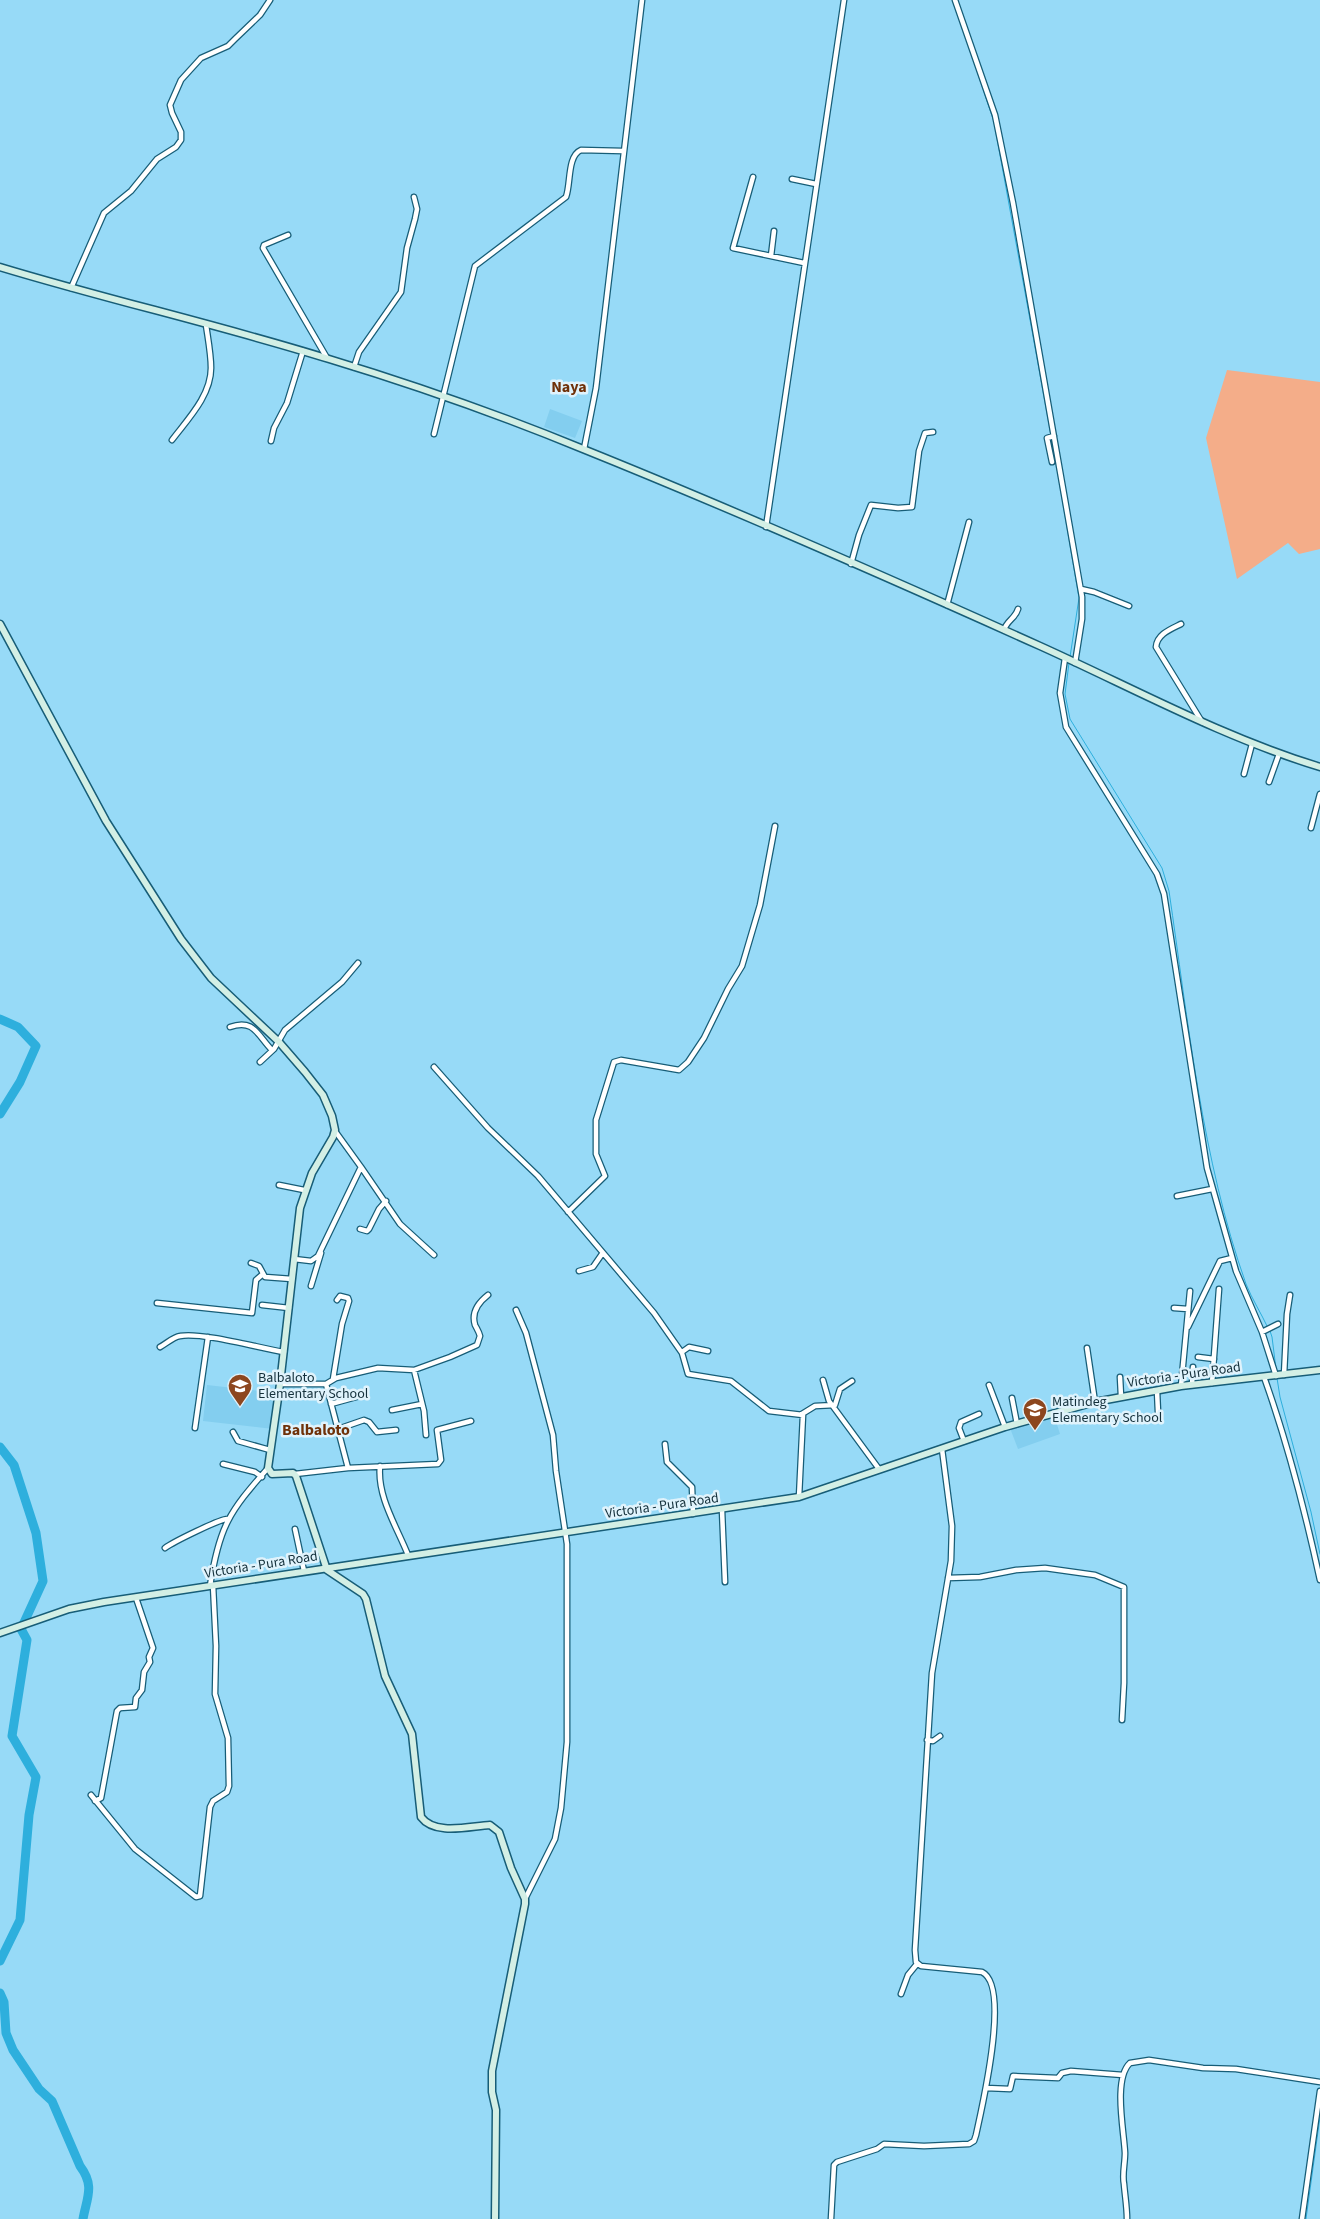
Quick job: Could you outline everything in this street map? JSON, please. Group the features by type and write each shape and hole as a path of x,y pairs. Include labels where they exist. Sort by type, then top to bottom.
{"street":[{"path":"71,288 104,213 131,191 157,159 176,147 181,140 181,132 170,105 181,80 201,58 228,46 235,40 260,15 270,0"},
{"path":"584,449 596,388 642,0"},
{"path":"766,527 844,0"},
{"path":"955,0 995,115 1081,589 1082,619 1076,663"},
{"path":"434,434 475,266 566,197 573,160 577,152 581,150 623,151"},
{"path":"753,177 733,248 804,263"},
{"path":"792,179 816,184"},
{"path":"354,367 359,352 401,292 407,248 416,218 417,209 414,197"},
{"path":"772,256 774,231"},
{"path":"288,235 264,245 263,248 327,358"},
{"path":"0,267 327,358 442,396 584,449 1004,630 1203,723 1252,744 1320,767"},
{"path":"172,440 200,402 209,382 211,369 206,325"},
{"path":"271,441 274,428 287,403 303,352"},
{"path":"851,564 859,535 871,505 898,508 912,507 919,452 925,433 933,432"},
{"path":"1052,436 1047,440 1052,462"},
{"path":"947,605 969,522"},
{"path":"1081,589 1094,592 1129,606"},
{"path":"1004,630 1006,623 1016,616 1018,609"},
{"path":"0,624 106,821 170,923 211,978 279,1042 323,1095 332,1116 335,1131 386,1201 400,1224 434,1255"},
{"path":"1181,624 1162,635 1156,643 1156,647 1203,723"},
{"path":"1065,658 1060,693 1066,727 1156,874 1164,894 1195,1105 1212,1189 1232,1258 1262,1332 1276,1376"},
{"path":"1244,774 1252,744"},
{"path":"1269,782 1279,754"},
{"path":"1310,828 1320,794"},
{"path":"568,1212 605,1176 596,1154 596,1120 614,1062 621,1060 679,1070 688,1062 704,1038 728,989 742,966 760,905 776,826"},
{"path":"260,1062 279,1042 285,1030 342,982 358,963"},
{"path":"230,1027 239,1024 251,1026 272,1050"},
{"path":"434,1067 488,1128 532,1169 602,1254 654,1313 682,1352 688,1374 728,1380 769,1411 802,1414 811,1407 836,1404 836,1395 840,1389 852,1381"},
{"path":"270,1471 270,1450 284,1352 300,1208 304,1190 335,1131"},
{"path":"294,1258 315,1260 362,1167"},
{"path":"280,1186 304,1190"},
{"path":"1177,1196 1212,1189"},
{"path":"360,1230 367,1231 369,1229 379,1209 386,1201"},
{"path":"311,1286 324,1242"},
{"path":"578,1271 593,1267 602,1254"},
{"path":"1186,1330 1220,1261 1232,1258"},
{"path":"251,1264 259,1266 267,1277 292,1279"},
{"path":"157,1303 252,1313 256,1280 263,1274"},
{"path":"1212,1383 1219,1289"},
{"path":"1181,1386 1190,1291"},
{"path":"1284,1375 1287,1314 1290,1295"},
{"path":"333,1380 342,1324 349,1301 348,1298 340,1296 337,1300"},
{"path":"280,1384 326,1384 333,1380 378,1368 414,1370 450,1358 477,1345 480,1336 475,1326 476,1311 479,1304 488,1296"},
{"path":"262,1305 289,1308"},
{"path":"1174,1308 1188,1309"},
{"path":"495,2219 496,2110 492,2092 492,2071 519,1943 525,1899 555,1838 561,1808 567,1736 566,1533 556,1471 553,1435 526,1334 516,1310"},
{"path":"1262,1332 1278,1324"},
{"path":"160,1347 177,1336 208,1338 284,1352"},
{"path":"195,1428 208,1338"},
{"path":"682,1352 689,1348 708,1351"},
{"path":"1087,1348 1096,1402"},
{"path":"1198,1357 1214,1359"},
{"path":"1192,1385 1193,1367"},
{"path":"414,1370 422,1404 426,1435"},
{"name":"Victoria - Pura Road","path":"0,1633 86,1605 326,1567 722,1510 799,1497 825,1490 879,1469 1005,1427 1096,1402 1181,1386 1320,1370"},
{"path":"1120,1377 1121,1396"},
{"path":"1264,1377 1280,1422 1297,1480 1320,1580"},
{"path":"823,1380 826,1393 832,1405 879,1469"},
{"path":"326,1384 348,1468"},
{"path":"989,1385 1005,1427"},
{"path":"1157,1391 1158,1412"},
{"path":"332,1404 360,1396"},
{"path":"1012,1398 1017,1424"},
{"path":"392,1410 422,1404"},
{"path":"799,1497 804,1421 802,1414"},
{"path":"964,1441 959,1428 960,1422 980,1414"},
{"path":"338,1429 364,1420 369,1422 377,1432 396,1430"},
{"path":"91,1796 135,1849 196,1897 200,1896 210,1807 213,1801 227,1792 229,1786 228,1738 215,1694 216,1646 211,1586 216,1548 227,1519 247,1491 270,1471 295,1474 348,1468 440,1462 437,1430 471,1421"},
{"path":"233,1432 238,1441 270,1450"},
{"path":"665,1444 667,1462 692,1487 693,1514"},
{"path":"901,1994 908,1975 917,1964 915,1950 932,1673 951,1561 952,1526 942,1449"},
{"path":"223,1464 250,1470 261,1478"},
{"path":"380,1466 380,1484 389,1512 408,1555"},
{"path":"295,1474 326,1567 333,1575 363,1594 366,1599 385,1676 412,1734 420,1817 427,1824 437,1827 490,1826 496,1828 525,1899"},
{"path":"722,1510 725,1582"},
{"path":"165,1548 210,1527 221,1519 227,1519"},
{"path":"295,1530 304,1571"},
{"path":"948,1578 980,1577 1024,1569 1045,1568 1095,1575 1124,1586 1122,1720"},
{"path":"95,1801 99,1800 102,1795 117,1711 120,1708 135,1708 136,1698 142,1690 144,1672 150,1662 149,1657 152,1648 136,1598"},
{"path":"927,1740 933,1742 940,1736"},
{"path":"831,2219 834,2165 837,2162 877,2149 884,2144 924,2146 969,2144 976,2135 986,2088 995,2024 995,2004 989,1978 982,1972 917,1964"},
{"path":"1127,2219 1128,2204 1123,2183 1125,2155 1121,2120 1123,2075 1133,2061 1149,2060 1203,2068 1236,2069 1320,2082"},
{"path":"986,2088 1010,2089 1013,2076 1058,2078 1062,2072 1123,2075"},
{"path":"1302,2219 1320,2091"}],"shaded area":[{"path":"1227,370 1320,382 1320,549 1299,554 1288,543 1237,579 1206,438"},
{"path":"550,409 582,421 575,438 544,427"},
{"name":"Balbaloto Elementary School","path":"207,1385 277,1393 273,1429 203,1421"},
{"name":"Matindeg Elementary School","path":"1054,1415 1060,1434 1018,1449 1010,1428"}],"waterway":[{"path":"971,53 994,122 1051,435"},
{"path":"1052,439 1079,598 1070,657"},
{"path":"1069,663 1065,694 1070,719 1162,868 1169,891 1198,1089 1218,1188 1246,1284 1268,1328"},
{"path":"0,1019 18,1027 36,1046 20,1082 0,1114"},
{"path":"1270,1331 1276,1369"},
{"path":"1277,1378 1280,1397 1311,1512 1320,1554"},
{"path":"0,1447 14,1465 36,1533 43,1581 21,1629 27,1640 12,1736 36,1777 29,1815 20,1920 0,1961"},
{"path":"0,1993 4,2002 6,2033 13,2050 39,2089 52,2101 80,2166 85,2173 89,2192 83,2219"},
{"path":"1306,2219 1320,2117"}],"place":[{"name":"Balbaloto Elementary School","path":"240,1407"},
{"name":"Matindeg Elementary School","path":"1035,1431"}],"district":[{"name":"Naya","path":"569,387"},
{"name":"Balbaloto","path":"316,1430"}]}
